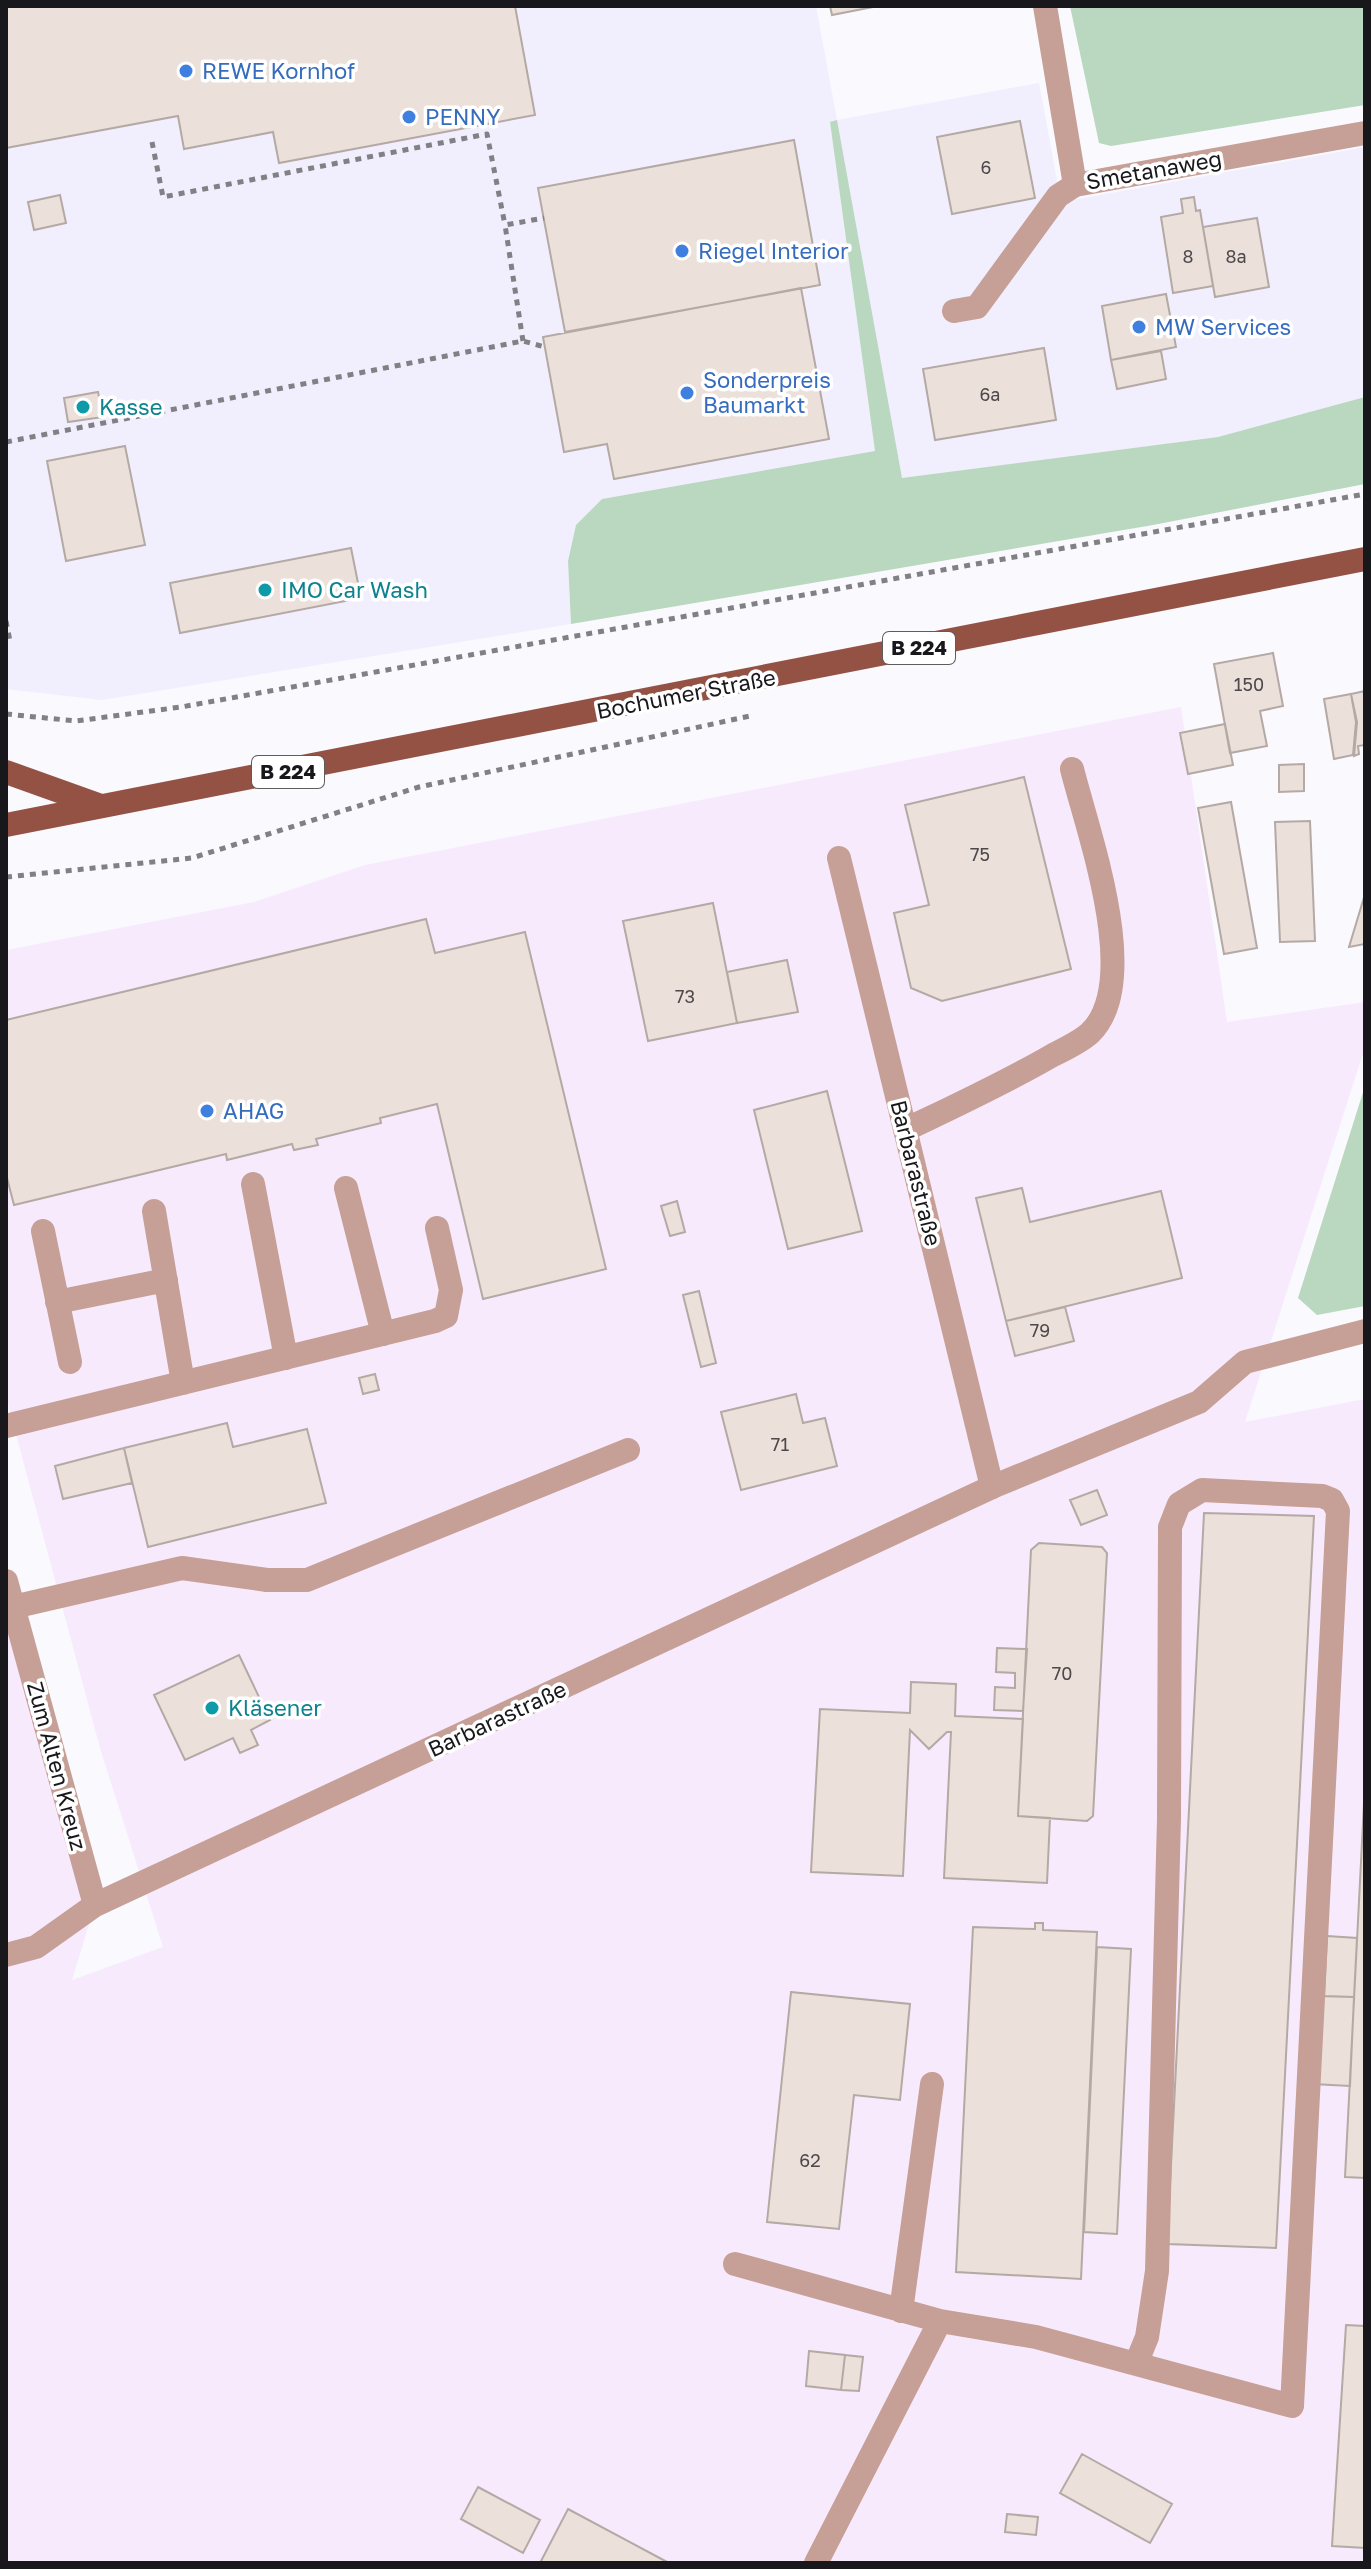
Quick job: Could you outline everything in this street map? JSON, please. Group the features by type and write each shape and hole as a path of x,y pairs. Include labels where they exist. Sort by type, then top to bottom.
{"main road":[{"name":"Bochumer Straße","path":"6,825 1365,559"},
{"path":"6,772 103,806"}],"street":[{"name":"Smetanaweg","path":"1045,6 1075,185 1365,133"},
{"path":"954,311 977,307 1058,196 1075,185"},
{"path":"905,1130 1030,1069 1089,1035 1107,1011 1114,986 1114,951 1072,769"},
{"name":"Barbarastraße","path":"839,858 992,1487"},
{"path":"253,1184 286,1358"},
{"path":"346,1188 383,1334"},
{"path":"154,1211 183,1383"},
{"path":"6,1426 446,1316 451,1290 437,1228"},
{"path":"43,1231 70,1362"},
{"path":"57,1302 166,1280"},
{"name":"Barbarastraße","path":"6,1955 36,1947 95,1905 992,1487 1199,1402 1245,1362 1365,1331"},
{"path":"13,1607 182,1568 267,1580 307,1580 628,1450"},
{"path":"735,2264 940,2321 1036,2337 1136,2364 1292,2406 1338,1511 1332,1500 1322,1496 1202,1490 1179,1504 1170,1527 1169,1819 1157,2271 1147,2337 1136,2364"},
{"name":"Zum Alten Kreuz","path":"6,1581 95,1905"},
{"path":"901,2311 932,2084"},
{"path":"816,2563 940,2321"}],"path":[{"path":"152,142 163,197 487,134 523,341"},
{"path":"505,225 544,218"},
{"path":"6,442 523,341 545,347"},
{"path":"6,714 76,721 181,707 1365,494"},
{"path":"6,621 10,641 6,643"},
{"path":"6,877 192,858 419,787"}],"shaded area":[{"path":"6,6 816,6 837,120 1039,83 1061,202 1365,147 1365,397 1218,437 902,479 836,121 830,123 875,451 602,499 576,525 568,561 571,624 102,700 6,689"},
{"path":"1181,707 1227,1022 1365,1002 1365,1047 1245,1422 1365,1399 1365,2563 6,2563 6,1581 95,1905 72,1980 163,1947 100,1748 6,1397 6,950 254,902 365,865"}],"green space":[{"path":"1070,6 1365,6 1365,105 1111,146 1099,143"},
{"path":"837,120 902,478 1218,437 1365,397 1365,484 1153,525 571,624 568,561 576,525 602,499 875,451 830,122"},
{"path":"1365,1086 1365,1306 1317,1315 1298,1298"}],"building":[{"path":"6,6 515,6 535,115 279,163 273,132 184,149 178,116 6,148"},
{"path":"830,6 878,6 832,15"},
{"path":"1020,121 1035,198 952,214 937,137"},
{"name":"Riegel Interior","path":"794,140 820,285 565,332 538,188"},
{"path":"60,195 66,223 34,230 28,202"},
{"name":"MW Services","path":"1194,197 1196,211 1200,210 1213,286 1173,293 1161,217 1183,213 1181,199"},
{"path":"1257,218 1269,287 1215,297 1203,227"},
{"name":"Sonderpreis Baumarkt","path":"801,288 829,439 614,479 607,444 564,452 543,337"},
{"name":"MW Services","path":"1166,294 1176,347 1111,360 1102,306"},
{"path":"1044,348 1056,420 935,440 923,369"},
{"path":"1161,351 1166,379 1117,389 1111,360"},
{"name":"Kasse","path":"98,392 103,417 68,422 64,398"},
{"path":"125,446 145,545 66,561 47,461"},
{"name":"IMO Car Wash","path":"351,548 361,598 180,633 170,583"},
{"path":"1273,653 1283,706 1260,711 1267,746 1230,753 1214,664"},
{"path":"1365,691 1365,745 1358,746 1359,754 1354,756 1357,722 1351,694"},
{"path":"1351,694 1356,722 1353,755 1334,759 1324,699"},
{"path":"1225,724 1233,765 1188,774 1180,733"},
{"path":"1304,764 1304,791 1279,792 1279,765"},
{"path":"1024,777 1071,969 942,1001 911,988 894,913 929,905 905,805"},
{"path":"1231,802 1257,948 1224,954 1198,808"},
{"path":"1310,821 1315,941 1280,942 1275,822"},
{"path":"1365,894 1365,944 1349,947"},
{"path":"713,903 737,1023 648,1041 623,921"},
{"name":"AHAG","path":"426,919 435,953 525,932 606,1269 483,1299 437,1104 380,1118 381,1123 316,1139 318,1145 294,1150 292,1144 227,1160 226,1154 14,1205 6,1174 6,1020"},
{"path":"787,960 798,1012 737,1023 727,972"},
{"path":"827,1091 862,1231 788,1249 754,1110"},
{"path":"1022,1188 1030,1222 1161,1191 1182,1278 1006,1321 976,1198"},
{"path":"677,1201 685,1232 670,1236 661,1206"},
{"path":"699,1291 716,1363 701,1367 683,1295"},
{"path":"1065,1307 1074,1341 1015,1356 1006,1321"},
{"path":"375,1374 379,1390 363,1394 359,1378"},
{"path":"796,1394 803,1423 825,1418 837,1466 741,1490 721,1412"},
{"path":"227,1423 233,1447 307,1429 326,1503 148,1547 124,1448"},
{"path":"124,1448 132,1483 63,1499 55,1466"},
{"path":"1097,1490 1107,1515 1081,1525 1070,1500"},
{"path":"1204,1513 1314,1516 1276,2248 1167,2244"},
{"path":"1039,1543 1102,1547 1107,1553 1093,1816 1087,1821 1018,1816 1031,1550"},
{"path":"997,1648 1027,1649 1023,1711 994,1710 995,1687 1015,1688 1015,1673 996,1672"},
{"name":"Kläsener","path":"239,1655 270,1720 251,1730 258,1745 240,1753 233,1738 185,1760 154,1695"},
{"path":"911,1682 956,1684 955,1716 1023,1719 1018,1816 1050,1818 1047,1883 944,1878 951,1732 947,1732 929,1749 910,1730 903,1876 811,1872 820,1709 910,1713"},
{"path":"1365,1783 1365,2178 1345,2177"},
{"path":"1035,1923 1043,1923 1043,1930 1097,1932 1081,2279 956,2272 973,1927 1035,1929"},
{"path":"1327,1936 1357,1938 1354,1997 1324,1996"},
{"path":"1097,1947 1131,1949 1117,2234 1084,2232"},
{"path":"791,1992 910,2004 900,2100 854,2095 839,2229 767,2222"},
{"path":"1318,1996 1354,1997 1350,2086 1313,2084"},
{"path":"1346,2325 1365,2326 1365,2548 1332,2546"},
{"path":"809,2351 845,2355 841,2390 806,2386"},
{"path":"845,2355 863,2357 859,2391 841,2390"},
{"path":"1082,2454 1172,2504 1150,2543 1060,2493"},
{"path":"478,2487 540,2520 523,2553 461,2519"},
{"path":"568,2509 669,2563 540,2563"},
{"path":"1007,2514 1038,2517 1036,2535 1005,2532"}],"place":[{"name":"REWE Kornhof","path":"186,71"},
{"name":"PENNY","path":"409,117"},
{"name":"Riegel Interior","path":"682,251"},
{"name":"MW Services","path":"1139,327"},
{"name":"Sonderpreis Baumarkt","path":"687,393"},
{"name":"Kasse","path":"83,407"},
{"name":"IMO Car Wash","path":"265,590"},
{"name":"AHAG","path":"207,1111"},
{"name":"Kläsener","path":"212,1708"}]}
